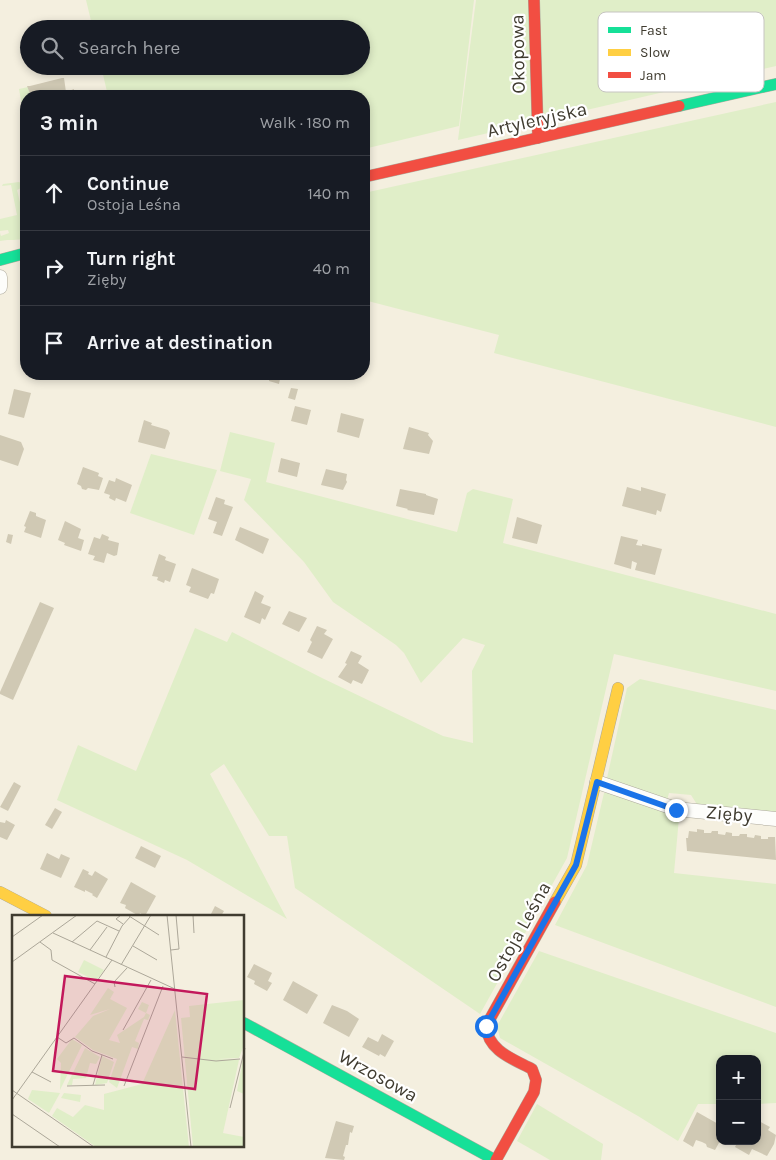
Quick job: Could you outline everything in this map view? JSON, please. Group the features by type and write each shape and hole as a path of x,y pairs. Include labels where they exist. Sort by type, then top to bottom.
{"street":[{"name":"Okopowa","path":"534,0 538,138"},
{"name":"Artyleryjska","path":"370,176 741,92"},
{"path":"0,260 20,255"},
{"path":"0,278 0,287"},
{"name":"Ostoja Leśna","path":"496,1160 534,1092 537,1083 536,1075 532,1069 491,1043 487,1037 486,1026 576,865 618,688"},
{"name":"Zięby","path":"597,782 676,810 776,818"},
{"path":"0,892 44,915"},
{"name":"Wrzosowa","path":"245,1024 496,1160"}],"green space":[{"path":"86,0 474,0 459,126 370,148 370,90 107,90 103,75 370,75 370,20 91,20"},
{"path":"476,0 776,0 776,66 764,69 764,12 598,12 598,92 664,92 458,140"},
{"path":"28,87 29,90 20,90 20,95 19,89"},
{"path":"776,102 776,427 494,353 499,335 370,302 370,192"},
{"path":"20,183 20,188 17,190 20,202 20,239 0,241 0,233 1,236 9,233 8,230 0,231 0,219 17,215 11,185 2,186 3,184"},
{"path":"230,432 275,443 266,482 457,532 467,493 473,489 513,499 503,543 776,614 776,691 614,654 567,858 480,1014 295,888 287,836 269,836 224,764 210,774 287,919 187,860 57,800 78,745 136,771 195,628 227,642 232,632 443,736 473,743 472,671 485,645 463,638 421,683 404,653 396,645 333,602 304,562 244,500 251,479 220,471"},
{"path":"151,454 217,470 194,535 130,513"},
{"path":"640,679 776,710 776,813 698,806 691,795 669,793 667,800 607,778 627,688"},
{"path":"614,792 679,818 674,873 776,884 776,1007 555,925 587,865 604,793"},
{"path":"539,951 776,1033 776,1103 761,1104 761,1055 716,1055 716,1104 698,1104 678,1141 638,1116 500,1038 497,1026"},
{"path":"537,1104 603,1144 601,1160 550,1160 517,1141"}],"building":[{"path":"64,78 66,90 29,90 27,86"},
{"path":"269,380 280,380 279,384"},
{"path":"291,388 298,389 295,400 288,398"},
{"path":"14,389 31,393 24,418 8,414"},
{"path":"295,406 311,410 307,425 291,421"},
{"path":"341,413 364,419 359,438 337,432"},
{"path":"144,420 152,423 151,425 168,430 170,433 165,449 138,442"},
{"path":"409,427 429,433 428,435 433,441 429,454 403,449"},
{"path":"0,435 21,442 24,449 18,466 0,460"},
{"path":"281,458 300,463 297,477 278,472"},
{"path":"83,467 99,473 98,476 103,478 99,490 82,489 77,484"},
{"path":"326,469 347,474 347,482 343,490 321,485"},
{"path":"116,478 132,485 126,502 116,498 115,501 109,498 110,495 104,493 109,480 115,482"},
{"path":"627,487 641,491 641,487 666,494 661,512 657,510 656,515 622,506"},
{"path":"400,489 426,494 438,499 434,515 396,506"},
{"path":"216,497 225,500 224,504 233,507 222,536 213,533 217,522 208,519"},
{"path":"30,511 46,520 41,538 24,532 26,527 24,526"},
{"path":"517,517 542,525 537,544 512,538"},
{"path":"65,521 81,529 78,538 84,540 81,551 64,545 65,543 58,540"},
{"path":"240,527 269,539 263,554 235,540"},
{"path":"8,534 13,535 11,544 6,542"},
{"path":"102,534 109,537 108,540 119,543 117,555 114,556 107,553 104,563 93,560 95,556 88,554 94,537 100,539"},
{"path":"621,536 638,540 636,545 642,546 642,544 662,549 655,575 635,570 637,563 632,561 631,569 614,564"},
{"path":"159,554 166,557 165,560 176,564 170,582 165,580 164,583 157,580 158,577 152,576"},
{"path":"192,568 219,579 214,594 211,593 208,599 189,592 191,587 186,585"},
{"path":"255,591 264,596 261,603 271,607 265,620 262,618 260,624 244,617"},
{"path":"40,602 54,608 13,700 0,694 0,692"},
{"path":"289,611 307,618 299,632 282,624"},
{"path":"317,626 327,630 324,634 333,639 322,659 307,652 312,642 310,640"},
{"path":"351,651 362,656 358,663 369,670 362,684 353,680 351,684 338,677 347,664 345,663"},
{"path":"14,782 21,786 8,811 0,807"},
{"path":"55,808 62,812 52,829 45,825"},
{"path":"6,820 15,825 7,840 0,837 0,822 5,823"},
{"path":"697,829 704,830 704,833 718,831 718,834 725,835 726,832 732,833 732,836 747,834 747,837 754,838 755,835 761,836 761,839 775,837 776,860 687,851 686,838 688,838 689,831 697,832"},
{"path":"141,846 161,856 155,868 135,858"},
{"path":"47,853 59,859 61,854 70,858 61,878 40,869"},
{"path":"83,869 92,876 95,871 108,879 97,898 85,890 85,892 74,887"},
{"path":"131,882 156,896 146,915 140,913 137,915 125,908 126,905 120,903"},
{"path":"215,906 224,911 222,915 210,915"},
{"path":"254,964 272,973 268,981 272,983 267,991 254,984 255,981 247,977"},
{"path":"293,981 318,995 307,1014 283,1000"},
{"path":"332,1005 347,1011 359,1019 349,1037 323,1023"},
{"path":"382,1034 394,1041 385,1057 362,1047 368,1037 378,1042"},
{"path":"697,1112 716,1123 716,1145 718,1145 715,1150 696,1140 693,1147 683,1141"},
{"path":"336,1121 354,1126 352,1133 350,1132 348,1145 346,1145 343,1156 345,1157 344,1160 325,1158"},
{"path":"761,1122 770,1127 768,1130 776,1135 774,1144 767,1156 752,1149 749,1155 735,1147 736,1145 761,1145"}],"traffic: fast":[{"path":"764,87 776,84"},
{"path":"679,106 741,92"},
{"path":"0,260 20,255"},
{"path":"245,1024 495,1160"}],"traffic: slow":[{"path":"555,902 576,865 618,688"},
{"path":"0,892 44,915"}],"traffic: jam":[{"path":"534,0 538,138"},
{"path":"370,176 679,106"},
{"path":"496,1160 534,1092 536,1080 532,1069 510,1058 496,1048 491,1042 486,1026 555,902"}],"route":[{"path":"486,1026 576,865 597,782 676,810"}]}
